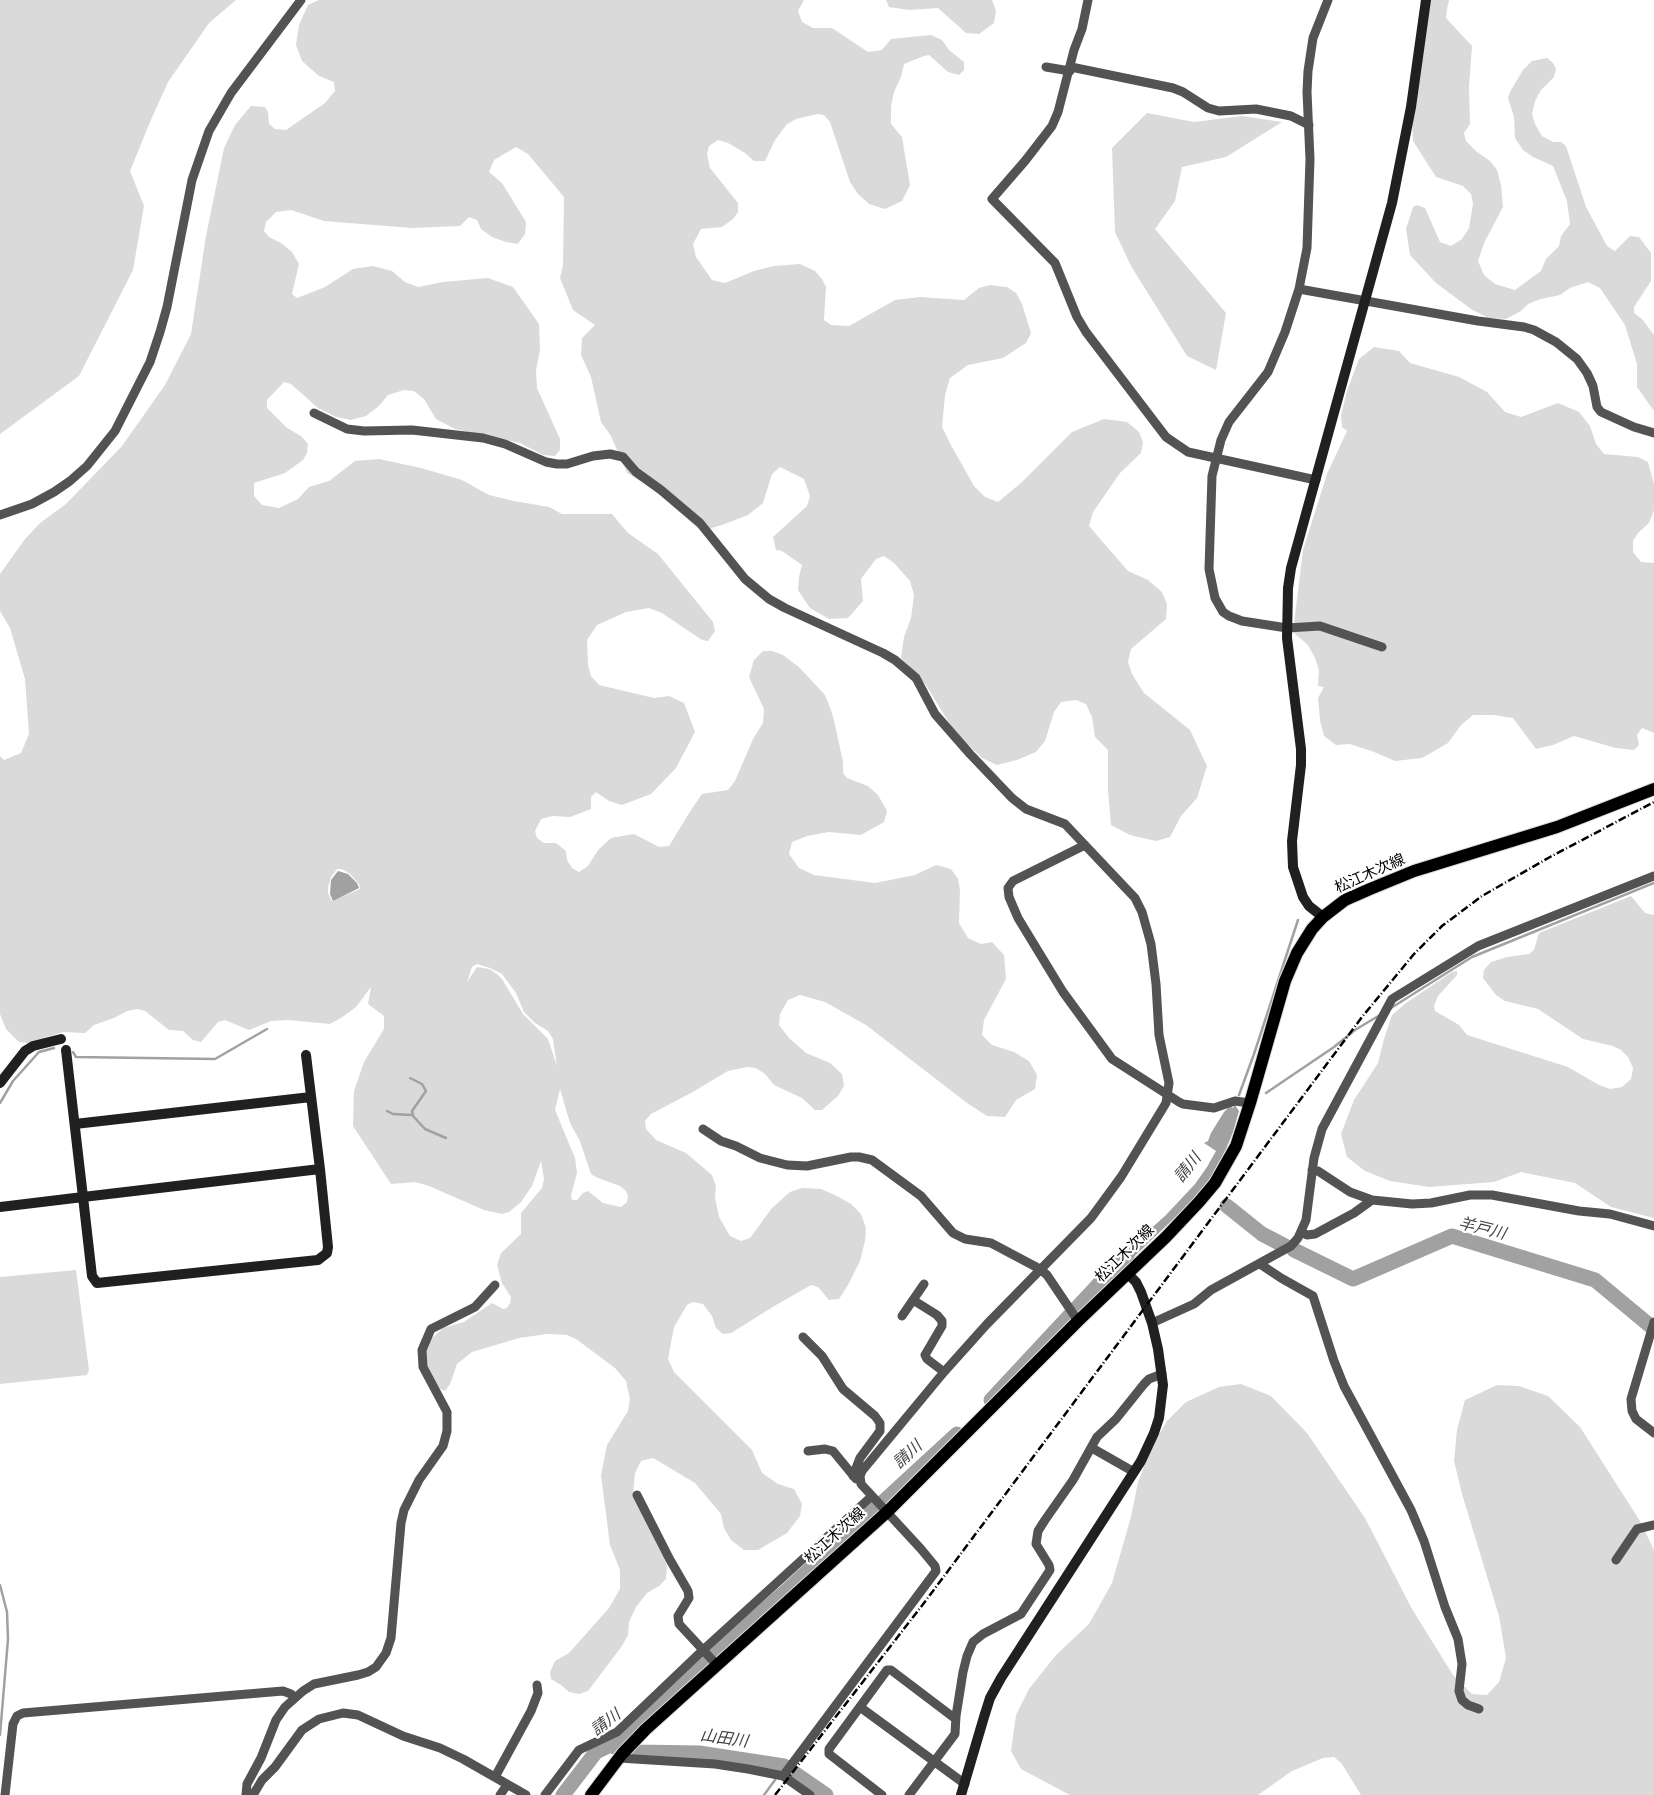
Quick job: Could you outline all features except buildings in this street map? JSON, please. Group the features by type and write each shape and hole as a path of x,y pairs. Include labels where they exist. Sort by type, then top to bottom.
{"main road":[{"name":"松江木次線","path":"591,1795 631,1744 715,1663 887,1512 1076,1319 1128,1274 1186,1217 1214,1183 1236,1146 1286,981 1297,953 1312,929 1323,917 1345,900 1414,871 1556,827 1654,789"}],"street":[{"path":"0,515 32,504 70,481 87,466 115,431 150,362 160,332 167,307 192,180 209,131 231,93 301,0"},
{"path":"1088,0 1082,30 1074,50 1058,112 1052,126 1026,161 992,199 1055,263 1077,318 1166,437 1188,452 1316,480"},
{"path":"1328,0 1313,38 1308,71 1310,159 1307,248 1299,288 1285,332 1268,372 1229,422 1215,458 1212,476 1208,548 1209,569 1215,598 1223,612 1229,616 1242,621 1287,628 1320,626 1382,647"},
{"path":"1323,917 1303,898 1293,867 1292,841 1301,765 1301,749 1287,628 1288,588 1291,568 1392,203 1411,107 1426,0"},
{"path":"1046,67 1070,69 1174,88 1208,108 1219,111 1256,109 1290,116 1308,125"},
{"path":"1299,288 1534,330 1562,346 1577,359 1593,386 1601,412 1634,427 1654,433"},
{"path":"314,413 347,429 364,431 412,430 483,438 505,444 546,462 557,464 567,464 593,456 610,454 623,457 636,472 661,490 700,523 745,579 769,599 883,653 895,660 916,678 935,714 1012,798 1026,809 1065,824 1135,898 1142,912 1151,944 1159,1035 1170,1083 1166,1103 1102,1204 1091,1218 987,1324 944,1372 864,1466 860,1476 861,1484"},
{"path":"1085,846 1013,881 1008,888 1009,897 1018,918 1063,992 1106,1052 1119,1065 1183,1104 1214,1108 1235,1100 1250,1103"},
{"path":"1152,1324 1185,1310 1211,1290 1291,1246 1301,1232 1308,1210 1317,1144 1326,1121 1392,999 1478,946 1654,876"},
{"path":"0,1084 25,1051 33,1046 61,1039"},
{"path":"66,1050 92,1276 97,1283 318,1260 325,1255 328,1247 306,1056"},
{"path":"75,1124 311,1097"},
{"path":"703,1129 721,1141 760,1158 788,1165 799,1166 851,1157 872,1160 921,1196 952,1233 965,1239 991,1243 1040,1269 1047,1275 1076,1319"},
{"path":"0,1207 320,1169"},
{"path":"1312,1170 1318,1171 1350,1192 1372,1200 1412,1204 1431,1203 1470,1195 1492,1195 1579,1211 1610,1214 1654,1226"},
{"path":"1301,1232 1307,1235 1315,1234 1354,1213 1372,1200"},
{"path":"1260,1264 1313,1296 1344,1386 1411,1510 1424,1541 1445,1607 1458,1639 1462,1664 1460,1691 1462,1700 1468,1705 1479,1709"},
{"path":"961,1795 986,1710 1001,1678 1134,1472 1149,1446 1159,1418 1163,1399 1162,1374 1152,1324 1142,1292 1128,1274"},
{"path":"902,1316 924,1284"},
{"path":"246,1795 247,1784 261,1758 276,1720 285,1707 314,1684 368,1672 376,1667 386,1653 391,1638 401,1524 404,1510 419,1480 443,1446 447,1431 447,1412 423,1367 422,1350 432,1329 475,1307 495,1285"},
{"path":"913,1300 937,1315 942,1321 942,1326 926,1352 925,1357 944,1372"},
{"path":"1654,1322 1631,1399 1632,1411 1636,1419 1654,1433"},
{"path":"804,1337 822,1356 843,1390 875,1416 880,1423 880,1431 860,1458 854,1476"},
{"path":"909,1795 956,1734 956,1716 962,1672 973,1642 983,1634 1021,1614 1050,1570 1049,1565 1037,1548 1036,1538 1045,1520 1073,1480 1097,1437 1116,1419 1149,1379 1162,1374"},
{"path":"1092,1448 1134,1472"},
{"path":"787,1771 936,1571 934,1563 861,1484 834,1451 825,1449 808,1451"},
{"path":"637,1495 688,1591 689,1598 678,1616 679,1624 715,1663"},
{"path":"545,1795 579,1750 617,1732 872,1496"},
{"path":"1616,1560 1636,1529 1654,1524"},
{"path":"882,1795 829,1754 829,1749 887,1670 891,1670 952,1716 956,1716"},
{"path":"494,1777 531,1710 538,1693 537,1686"},
{"path":"5,1795 13,1724 17,1716 22,1713 283,1691 289,1692 295,1698"},
{"path":"860,1707 965,1784"},
{"path":"253,1795 262,1780 276,1767 302,1730 319,1719 343,1713 358,1715 403,1736 440,1748 526,1795"},
{"path":"621,1756 787,1771"},
{"path":"787,1771 798,1791 810,1795"},
{"path":"500,1795 507,1784"}],"shaded area":[{"path":"0,0 236,0 209,23 168,82 150,122 130,171 144,206 133,270 79,376 0,434"},
{"path":"319,0 804,0 798,11 802,22 813,28 832,28 868,52 882,50 891,39 931,35 942,40 949,50 964,62 964,70 959,75 948,72 929,55 924,56 904,64 901,77 894,92 891,106 891,124 902,137 910,185 902,201 885,209 869,204 858,194 850,182 830,122 824,115 818,114 796,119 787,124 775,140 765,161 754,161 728,143 718,140 709,146 707,154 710,168 738,203 738,212 733,219 722,227 701,229 693,244 696,257 712,280 725,283 754,271 774,266 800,264 815,271 826,287 824,320 831,325 849,326 895,300 920,297 964,300 979,288 990,285 1007,287 1016,293 1022,304 1031,333 1026,343 1003,358 968,365 950,378 945,395 942,427 974,486 985,497 998,502 1022,482 1072,432 1104,419 1127,422 1139,432 1143,442 1141,453 1120,473 1093,512 1089,526 1128,571 1148,580 1162,592 1167,604 1166,619 1131,649 1128,662 1132,674 1144,693 1190,730 1207,766 1197,798 1181,816 1170,837 1156,841 1130,835 1111,825 1108,790 1108,750 1095,737 1092,717 1086,704 1076,700 1061,702 1054,712 1045,741 1036,752 1017,760 997,765 982,758 954,731 926,685 901,658 904,637 911,618 914,595 910,581 894,563 884,556 876,559 861,579 863,601 848,618 829,619 810,608 798,590 802,565 782,551 776,550 773,537 807,506 810,496 804,479 780,467 772,474 763,503 748,515 701,531 652,488 627,473 611,436 601,422 591,377 581,355 582,338 595,325 573,310 560,278 563,265 564,197 528,154 516,147 494,160 489,172 502,183 526,222 525,234 518,244 492,237 481,229 477,220 469,217 460,226 412,228 324,221 291,210 276,212 266,222 264,231 269,237 281,243 292,252 299,264 292,294 297,298 325,287 353,269 373,266 392,271 405,282 418,287 443,282 488,278 513,287 539,324 540,350 536,370 537,388 560,439 560,450 555,456 543,455 520,443 455,429 436,419 424,399 414,391 404,390 388,395 379,406 366,416 351,420 336,417 318,408 291,384 284,382 267,400 267,408 287,428 301,436 308,444 307,453 303,460 285,473 254,483 254,496 262,505 279,508 298,499 309,487 329,481 355,461 379,459 421,468 462,480 489,495 549,507 562,514 612,514 628,533 658,554 713,622 715,631 708,641 702,640 662,613 649,608 626,612 597,625 587,640 588,665 591,676 599,685 654,698 669,696 684,703 695,732 676,768 651,794 622,805 609,801 596,792 591,797 591,809 570,817 553,816 541,819 535,831 537,838 544,843 556,843 566,851 567,860 572,868 579,872 588,866 598,850 611,838 634,834 659,847 669,846 702,794 728,790 735,781 753,739 763,723 764,709 749,677 754,660 763,651 772,651 783,655 800,668 825,695 835,725 843,762 843,773 847,778 868,786 878,795 887,811 884,822 861,835 829,832 807,836 792,842 789,854 799,868 814,875 875,883 915,875 936,865 951,869 958,879 960,890 959,923 968,938 981,944 992,942 1004,955 1006,979 984,1020 982,1035 992,1045 1014,1052 1029,1061 1037,1075 1035,1089 1016,1100 1005,1117 987,1116 967,1103 866,1025 825,1002 800,995 788,1000 780,1014 779,1025 789,1038 806,1053 830,1063 842,1074 844,1086 838,1096 822,1110 815,1110 802,1098 774,1085 765,1074 756,1068 747,1067 728,1071 651,1114 645,1121 646,1129 656,1140 686,1153 712,1175 716,1186 715,1198 719,1217 730,1236 741,1241 750,1238 772,1208 790,1192 802,1188 821,1189 851,1204 861,1214 866,1228 865,1241 860,1261 839,1299 829,1300 818,1287 811,1285 731,1333 723,1334 716,1328 712,1316 703,1304 693,1302 687,1305 674,1327 668,1359 674,1372 752,1450 762,1473 778,1484 794,1489 802,1504 800,1516 787,1533 758,1550 744,1550 731,1540 724,1528 721,1514 695,1483 653,1458 641,1461 635,1473 633,1495 667,1565 666,1579 647,1593 636,1607 629,1622 628,1635 622,1646 588,1691 579,1694 569,1692 551,1679 550,1672 555,1661 569,1653 609,1608 620,1589 620,1570 610,1545 601,1475 607,1445 628,1411 630,1399 626,1381 615,1368 576,1339 567,1335 547,1334 519,1338 472,1352 457,1364 450,1384 445,1391 440,1389 426,1365 428,1342 443,1328 464,1322 492,1303 503,1309 507,1308 510,1303 511,1297 502,1283 497,1265 501,1253 521,1234 521,1213 542,1188 544,1179 541,1161 532,1186 521,1202 509,1212 502,1214 484,1210 429,1186 415,1182 391,1184 353,1126 354,1091 364,1062 384,1029 384,1016 368,1004 371,987 356,1007 330,1024 288,1020 271,1021 249,1030 225,1020 218,1022 201,1042 193,1040 183,1031 169,1030 145,1011 137,1009 127,1011 94,1025 85,1033 63,1032 27,1043 19,1042 6,1029 0,1014 0,756 4,760 21,753 29,734 25,679 10,628 0,611 0,574 25,539 40,523 66,504 122,446 165,385 191,334 206,236 224,148 235,125 251,106 265,107 268,112 269,124 275,129 286,130 325,103 335,91 334,82 319,76 302,61 296,45 299,25 308,5","holes":["337,869 342,869 350,874 359,884 360,889 332,901 328,888 331,877","477,964 502,974 516,993 524,1012 535,1023 548,1031 553,1039 557,1066 548,1039 523,1014 502,979 489,969 477,967 467,982 472,967","560,1089 570,1123 580,1141 591,1174 620,1186 626,1191 628,1196 627,1202 621,1207 603,1203 588,1191 583,1193 577,1200 572,1200 571,1195 577,1173 575,1158 555,1110"]},
{"path":"886,0 992,0 996,11 994,23 979,34 966,33 938,8 909,10 889,7"},
{"path":"1431,0 1449,0 1446,18 1472,46 1469,87 1470,124 1464,133 1466,141 1490,161 1497,170 1501,185 1503,207 1484,243 1478,261 1484,275 1495,284 1515,290 1541,271 1546,259 1559,246 1561,236 1570,224 1567,201 1553,166 1523,150 1515,138 1514,117 1508,98 1523,70 1532,61 1547,58 1556,69 1554,77 1541,90 1535,101 1532,114 1535,124 1542,136 1553,142 1561,142 1566,146 1586,207 1607,246 1615,251 1630,236 1639,237 1651,253 1651,281 1634,307 1634,313 1642,319 1654,335 1654,411 1637,387 1637,364 1625,325 1600,288 1588,282 1570,288 1560,295 1528,304 1521,311 1506,319 1488,318 1471,309 1436,283 1410,255 1406,229 1413,207 1417,205 1425,208 1440,242 1451,246 1462,239 1469,228 1473,204 1471,194 1463,186 1436,177 1413,141 1412,120"},
{"path":"1147,113 1194,122 1242,116 1282,122 1226,157 1182,167 1175,201 1155,229 1226,313 1216,370 1187,356 1131,266 1115,232 1112,148"},
{"path":"1374,347 1399,351 1410,363 1459,377 1487,392 1505,412 1521,417 1558,403 1579,412 1590,426 1596,444 1604,454 1638,457 1648,462 1654,484 1654,510 1649,523 1638,533 1633,541 1633,552 1641,562 1654,563 1654,733 1642,728 1637,735 1639,745 1634,750 1616,748 1574,736 1553,745 1536,749 1513,718 1494,715 1473,715 1461,725 1448,743 1422,758 1395,761 1350,744 1336,745 1324,736 1318,698 1324,687 1318,686 1319,670 1308,645 1293,632 1303,550 1327,474 1347,431 1342,427 1341,415 1347,391 1359,359"},
{"path":"338,871 348,874 357,883 359,888 333,901 330,894 331,880"},
{"path":"1631,896 1645,913 1654,915 1654,1218 1611,1207 1575,1183 1521,1172 1494,1182 1429,1187 1390,1181 1365,1171 1347,1157 1341,1134 1354,1100 1378,1063 1392,1015 1406,1003 1452,972 1457,971 1457,975 1438,996 1434,1006 1435,1011 1459,1025 1467,1035 1568,1067 1599,1085 1610,1089 1622,1087 1631,1079 1633,1068 1628,1057 1621,1050 1613,1046 1583,1039 1538,1009 1505,1001 1496,995 1483,978 1484,970 1491,962 1507,957 1529,954 1534,950 1539,933"},
{"path":"1235,1105 1239,1111 1233,1132 1208,1182 1190,1203 1116,1274 1109,1266 1166,1215 1195,1184 1207,1167 1216,1151 1204,1143 1208,1141 1224,1112"},
{"path":"76,1270 89,1370 87,1375 0,1384 0,1277"},
{"path":"1241,1384 1271,1396 1307,1433 1365,1518 1412,1609 1453,1675 1472,1694 1487,1695 1499,1682 1506,1658 1499,1616 1462,1494 1454,1461 1457,1430 1465,1400 1497,1385 1519,1386 1548,1396 1580,1427 1640,1521 1654,1550 1654,1795 1361,1795 1342,1764 1334,1757 1323,1758 1292,1771 1258,1795 1070,1795 1021,1769 1011,1751 1016,1715 1029,1689 1056,1655 1089,1624 1112,1583 1131,1517 1138,1482 1152,1446 1167,1421 1186,1402 1219,1387"}],"waterway":[{"path":"1391,1008 1472,957 1654,883"},
{"path":"1239,1095 1298,920"},
{"name":"請川","path":"1266,1093 1334,1047 1355,1030 1380,1015"},
{"path":"73,1052 76,1057 215,1059 267,1029"},
{"path":"0,1103 13,1081 39,1052 54,1048"},
{"path":"410,1078 422,1084 426,1091 412,1111 413,1116 425,1129 446,1138"},
{"path":"387,1111 393,1114 412,1115"},
{"name":"羊戸川","path":"1227,1206 1262,1234 1285,1246"},
{"name":"羊戸川","path":"1294,1250 1353,1279 1452,1236 1595,1280 1654,1329"},
{"name":"請川","path":"991,1400 1099,1284 1127,1257"},
{"name":"請川","path":"563,1795 596,1752 608,1746 632,1726 783,1594 957,1434"},
{"path":"0,1585 7,1612 8,1639 0,1735"},
{"name":"山田川","path":"614,1747 638,1752 699,1753 784,1766 826,1795"},
{"name":"山田川","path":"782,1770 784,1766"},
{"path":"764,1795 775,1780"}],"railway":[{"path":"775,1795 924,1603 1362,1017 1414,954 1442,926 1482,896 1550,857 1654,802"}]}
